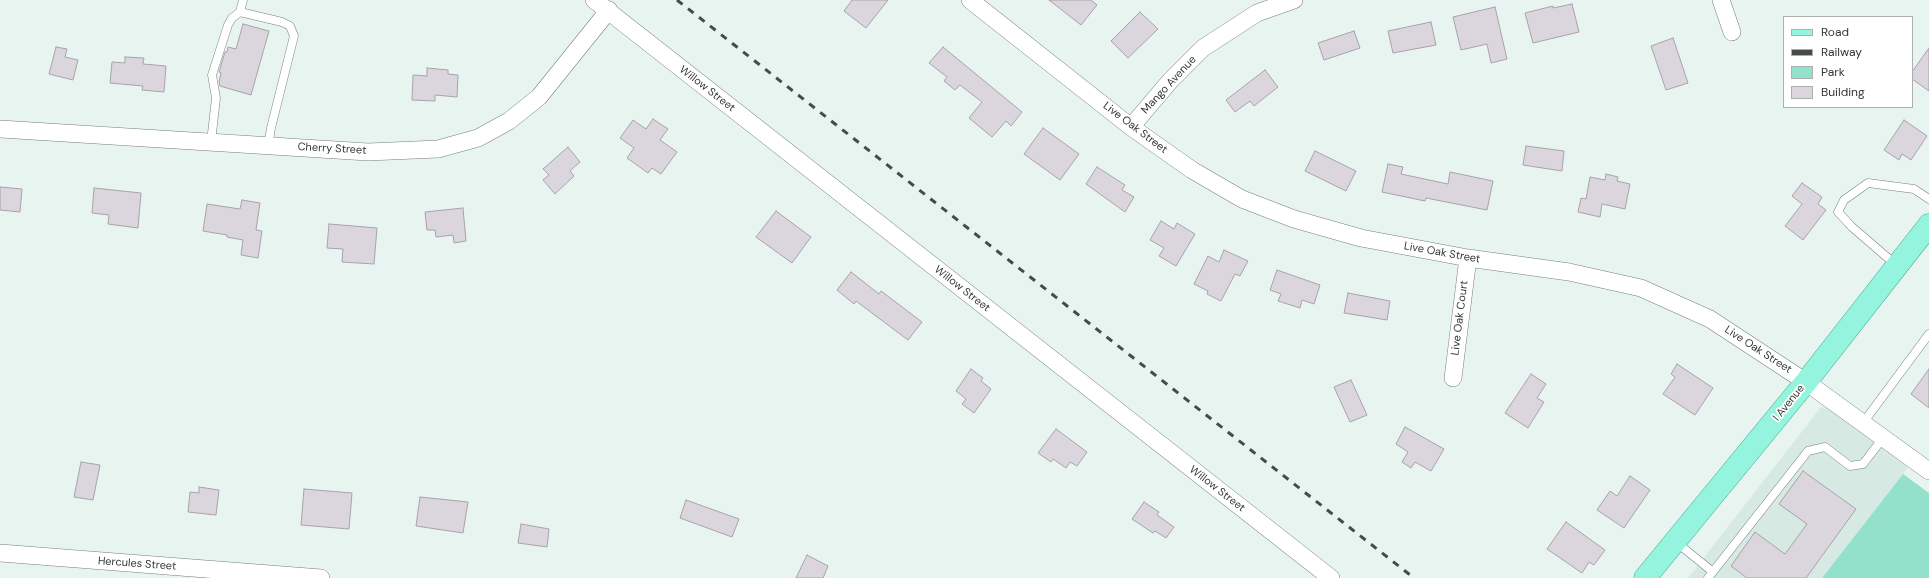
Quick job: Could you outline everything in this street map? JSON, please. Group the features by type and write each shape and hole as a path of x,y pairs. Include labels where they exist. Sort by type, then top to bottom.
{"main road":[{"name":"I Avenue","path":"1645,578 1806,382 1929,226"}],"street":[{"name":"Willow Street","path":"594,0 609,10 1330,578"},
{"name":"Live Oak Street","path":"970,0 1131,127 1192,170 1242,198 1294,219 1361,238 1468,258 1569,272 1641,288 1710,319 1806,382 1929,471"},
{"name":"Mango Avenue","path":"1131,127 1170,81 1203,48 1257,13 1294,0"},
{"path":"1721,0 1732,32"},
{"name":"Cherry Street","path":"0,129 368,152 438,149 478,138 509,122 539,97 609,10"},
{"name":"Live Oak Court","path":"1453,378 1468,258"},
{"name":"Hercules Street","path":"0,553 322,578"}],"lane":[{"path":"211,142 216,98 212,75 228,25 232,18 240,12 243,0"},
{"path":"240,12 282,22 290,26 294,36 271,128 268,146"},
{"path":"1897,266 1852,227 1838,212 1844,200 1868,183 1914,189 1929,199"},
{"path":"1863,423 1929,334"},
{"path":"1676,541 1710,575 1808,450 1825,447 1850,466 1862,464 1883,438"}],"shaded area":[{"path":"1821,407 1828,408 1908,467 1903,474 1822,578 1688,578"}],"green space":[{"path":"1903,474 1929,493 1929,578 1822,578"}],"building":[{"path":"852,0 888,0 866,28 844,11"},
{"path":"1049,0 1091,0 1097,5 1081,25"},
{"path":"1572,4 1579,32 1533,43 1525,13 1553,6 1553,8"},
{"path":"1495,7 1507,59 1491,63 1487,44 1461,50 1453,17"},
{"path":"1140,12 1158,29 1128,58 1111,41"},
{"path":"1431,22 1436,45 1393,53 1388,31"},
{"path":"243,24 269,31 251,95 220,86 219,82 221,73 219,72 225,52 227,52 228,47 236,49"},
{"path":"1354,31 1360,48 1324,60 1318,43"},
{"path":"1673,38 1688,83 1666,90 1651,46"},
{"path":"56,47 67,49 65,57 78,60 73,80 49,74"},
{"path":"943,47 1022,112 1011,126 1006,121 992,137 969,118 982,102 960,85 955,90 944,81 947,77 929,63"},
{"path":"1929,48 1929,91 1913,80 1913,71"},
{"path":"125,57 144,58 143,64 166,66 164,92 142,90 143,86 110,83 112,62 125,63"},
{"path":"427,68 448,70 448,74 458,75 457,97 435,95 435,101 412,100 413,75 427,76"},
{"path":"1265,70 1278,87 1254,106 1250,101 1235,112 1226,100"},
{"path":"653,119 668,129 660,140 677,152 661,174 652,168 648,173 627,158 634,148 620,138 633,120 646,129"},
{"path":"1904,120 1927,136 1911,160 1902,154 1899,160 1884,150"},
{"path":"1043,128 1079,154 1060,180 1024,154"},
{"path":"1526,146 1564,151 1562,171 1523,165"},
{"path":"568,147 580,162 570,171 574,176 555,194 543,180 549,175 543,169"},
{"path":"1315,151 1356,171 1346,191 1305,171"},
{"path":"1388,164 1403,167 1401,174 1448,184 1450,172 1493,181 1487,210 1426,198 1425,201 1382,192"},
{"path":"1097,167 1125,185 1122,190 1134,197 1125,212 1086,184"},
{"path":"1606,174 1618,177 1617,181 1630,184 1625,209 1602,204 1600,217 1578,212 1581,198 1586,199 1590,177 1605,180"},
{"path":"1802,183 1822,197 1818,204 1826,210 1803,240 1785,226 1802,204 1792,196"},
{"path":"0,187 22,189 20,212 0,210"},
{"path":"94,188 141,193 138,228 108,224 109,215 92,213"},
{"path":"242,200 260,203 256,230 262,231 258,258 241,255 243,240 227,237 227,235 203,231 207,204 240,209"},
{"path":"463,208 466,241 454,243 453,235 436,237 435,230 427,230 425,212"},
{"path":"776,211 811,237 792,263 756,237"},
{"path":"1161,221 1174,229 1177,223 1195,234 1176,266 1159,256 1164,248 1150,240"},
{"path":"329,224 377,228 374,264 342,262 343,249 327,248"},
{"path":"1224,250 1248,261 1240,276 1235,274 1221,301 1207,294 1208,291 1194,284 1208,256 1219,262"},
{"path":"1277,270 1320,285 1314,304 1302,300 1300,308 1278,301 1281,294 1270,290"},
{"path":"851,272 879,294 881,291 922,322 908,340 856,301 854,304 837,290"},
{"path":"1348,293 1390,301 1387,320 1344,313"},
{"path":"1677,364 1713,388 1695,415 1663,394 1675,377 1671,374"},
{"path":"971,369 983,378 981,381 991,389 974,413 962,404 966,399 956,391"},
{"path":"1929,369 1929,408 1911,394"},
{"path":"1531,374 1546,384 1537,398 1544,402 1528,428 1505,413"},
{"path":"1351,380 1367,415 1350,422 1334,387"},
{"path":"1405,427 1444,449 1431,471 1415,462 1411,468 1402,462 1408,452 1396,444"},
{"path":"1056,429 1087,452 1077,466 1070,462 1066,468 1053,459 1051,462 1038,453"},
{"path":"81,462 100,465 93,500 74,497"},
{"path":"1803,471 1856,509 1806,578 1747,578 1731,566 1755,532 1785,554 1807,524 1779,504"},
{"path":"1630,476 1650,490 1624,528 1597,510 1610,491 1617,496"},
{"path":"199,487 219,490 216,515 188,512 190,492 199,493"},
{"path":"304,489 352,493 349,529 301,525"},
{"path":"420,497 468,502 463,533 416,526"},
{"path":"686,500 739,519 732,537 680,518"},
{"path":"1144,502 1159,512 1157,515 1174,527 1166,538 1155,531 1153,533 1132,519"},
{"path":"1566,522 1605,550 1594,565 1589,562 1582,573 1547,549"},
{"path":"521,524 549,529 547,547 518,543"},
{"path":"807,555 828,566 823,578 796,578"}],"railway":[{"path":"677,0 1414,578"}]}
